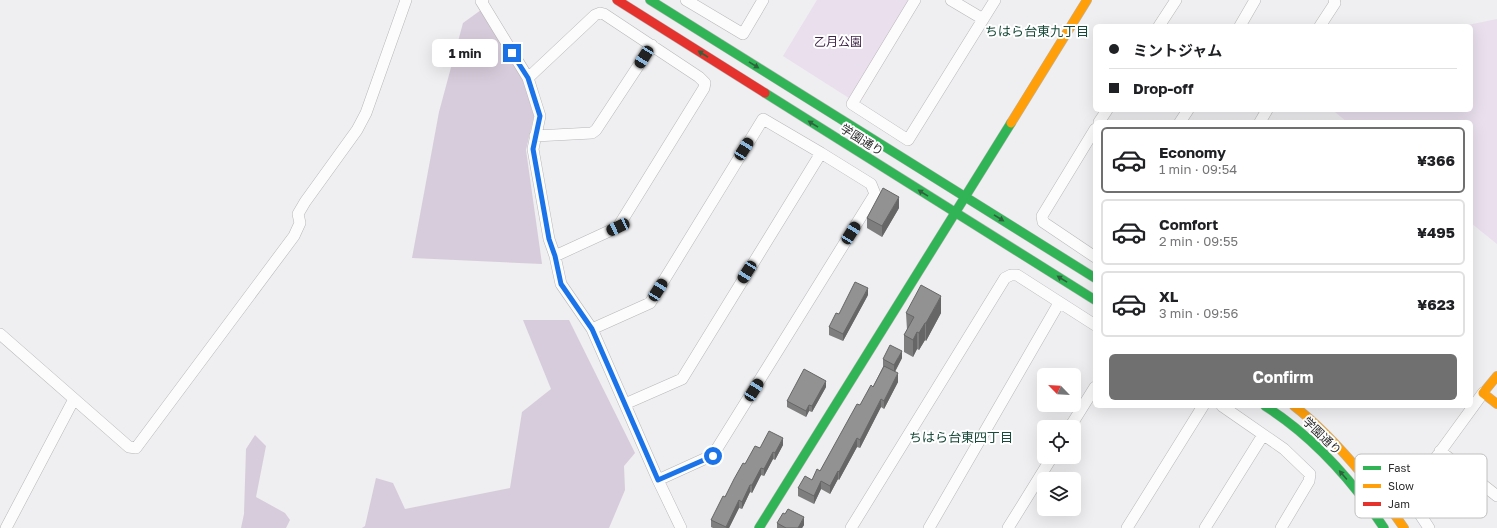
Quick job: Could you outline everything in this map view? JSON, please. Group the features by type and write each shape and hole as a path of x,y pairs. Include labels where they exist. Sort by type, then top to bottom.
{"street":[{"path":"0,334 129,447 136,448 294,236 300,223 298,214 305,202 356,130 366,113 406,0"},
{"path":"483,0 481,1 528,78 540,116 533,149 549,239 555,256 561,284 592,329 658,480 681,528"},
{"name":"学園通り","path":"617,0 1093,299"},
{"name":"学園通り","path":"650,0 1093,277"},
{"path":"686,0 743,34 763,0"},
{"path":"915,0 852,104 908,140 995,0"},
{"path":"951,0 983,20"},
{"path":"759,528 956,214 1087,0"},
{"path":"1160,24 1176,0"},
{"path":"1241,24 1255,0"},
{"path":"1321,24 1335,3 1334,0"},
{"path":"528,78 595,15 600,13 604,14 652,45 706,83 618,227 555,256"},
{"path":"535,136 592,133 596,130 652,45"},
{"path":"592,329 650,303 763,119 871,184 875,194 713,456 658,480"},
{"path":"1093,132 1042,216 1043,222 1093,255"},
{"path":"625,404 682,379 821,153"},
{"path":"851,528 1005,278 1011,275 1017,275 1093,324"},
{"path":"929,528 1059,303"},
{"path":"1473,406 1497,376"},
{"path":"1074,420 1093,390"},
{"path":"1483,393 1497,404"},
{"path":"6,528 74,399"},
{"path":"1127,528 1203,408"},
{"path":"1225,408 1284,449 1310,474 1309,481 1281,528"},
{"name":"学園通り","path":"1269,408 1295,426 1323,452 1355,490"},
{"name":"学園通り","path":"1297,408 1309,417 1337,444 1355,465"},
{"path":"1437,454 1472,408"},
{"path":"1205,528 1263,435"},
{"path":"1440,450 1445,454"},
{"path":"1008,528 1048,464"},
{"path":"1487,488 1497,496"},
{"name":"学園通り","path":"1377,518 1384,528"},
{"name":"学園通り","path":"1397,518 1404,528"},
{"path":"1422,518 1429,528"}],"green space":[{"name":"乙月公園","path":"817,0 910,0 849,98 783,56"},
{"path":"1497,19 1497,244 1473,225 1473,120 1345,120 1335,112 1473,112 1473,24"}],"shaded area":[{"path":"481,10 522,77 534,116 526,150 542,264 412,258 439,112 463,23"},
{"path":"523,320 569,320 635,453 624,466 625,490 609,528 362,528 365,526 376,478 393,483 405,509 510,488 522,412 551,389"},
{"path":"255,435 266,446 256,497 285,513 290,520 286,528 241,528 244,514 246,449"}],"building":[{"path":"883,188 899,197 882,226 867,218"},
{"path":"855,282 868,288 843,334 829,327 836,313 839,314"},
{"path":"921,285 941,296 926,323 919,333 917,332 913,340 904,335 914,317 906,313"},
{"path":"890,345 902,351 894,365 883,359"},
{"path":"884,366 898,373 884,401 881,399 860,440 857,438 830,486 821,481 814,496 798,488 805,476 812,480 817,469 820,471 857,404 860,405 871,385 873,387"},
{"path":"804,369 826,381 812,406 809,405 806,411 787,401"},
{"path":"769,431 783,438 775,453 773,452 764,469 761,468 752,485 750,485 742,502 739,500 726,527 711,520 723,496 725,497 743,463 745,464 755,446 760,448"},
{"path":"788,509 804,517 798,528 786,528 777,523 783,513 785,514"}],"traffic: fast":[{"path":"650,0 1093,277"},
{"path":"765,93 1093,299"},
{"path":"759,528 1011,123"},
{"path":"1268,408 1300,431 1331,461 1355,488"},
{"path":"1377,518 1384,528"}],"traffic: slow":[{"path":"1011,123 1087,0"},
{"path":"1497,376 1483,393 1497,404"},
{"path":"1296,408 1330,438 1355,467"},
{"path":"1397,518 1404,528"}],"traffic: jam":[{"path":"617,0 765,93"}],"district":[{"name":"ちはら台東九丁目","path":"1037,31"},
{"name":"ちはら台東四丁目","path":"961,437"}],"route":[{"path":"512,53 528,78 540,116 533,149 549,239 555,256 561,284 592,329 658,480 713,456"}]}
